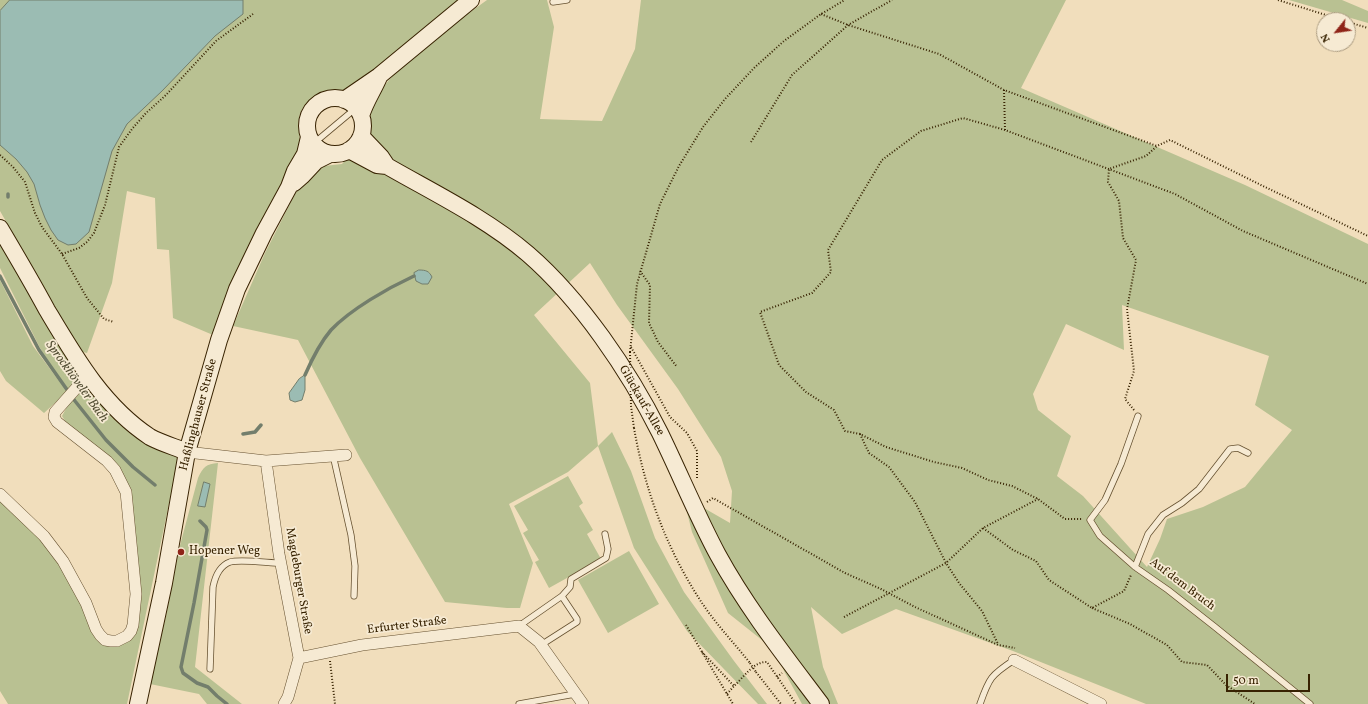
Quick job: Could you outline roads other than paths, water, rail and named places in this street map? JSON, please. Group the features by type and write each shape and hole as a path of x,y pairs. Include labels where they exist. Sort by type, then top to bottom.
{"main road":[{"path":"354,108 380,76 472,0"},
{"path":"354,108 364,104 374,89 380,76"},
{"path":"330,154 320,150 311,141 306,125 314,107 331,98 354,108 362,123 361,136 356,144 349,150"},
{"name":"Glückauf-Allee","path":"361,136 381,157 387,166"},
{"name":"Haßlinghauser Straße","path":"138,704 164,583 187,452 219,340 237,289 264,233 290,187 295,171 311,141"},
{"name":"Glückauf-Allee","path":"349,150 377,164 387,166 481,219 528,254 569,294 603,339 636,391 659,432 718,555 752,611 821,704"},
{"name":"Haßlinghauser Straße","path":"290,187 316,161 330,154 343,153 349,150"},
{"path":"0,228 61,334 87,376 101,393 126,418 151,437 187,452"}],"street":[{"path":"0,494 44,536 62,561 86,603 96,629 104,640 117,641 127,636 134,625 136,594 126,492 114,470 107,461 57,422 54,417 54,412 87,376"},
{"path":"187,452 266,461 346,455"},
{"name":"Magdeburger Straße","path":"266,461 281,563 299,658 288,697 284,704"},
{"path":"519,626 541,645 583,704"},
{"name":"Erfurter Straße","path":"299,658 362,645 519,626"},
{"path":"1014,660 1101,704"}],"lane":[{"path":"553,2 567,0"},
{"path":"311,141 354,108"},
{"path":"1135,567 1100,536 1090,520 1105,500 1121,464 1138,416"},
{"name":"Auf dem Bruch","path":"1248,453 1238,448 1230,449 1199,489 1182,503 1163,515 1148,534 1135,567 1216,627 1310,704"},
{"path":"333,456 351,534 355,566 354,596"},
{"path":"519,626 561,597 570,587 571,579 606,558 608,549 605,534"},
{"path":"210,669 213,587 215,576 220,569 230,562 281,563"},
{"path":"541,645 577,622 577,619 561,597"},
{"path":"980,704 990,678 997,670 1014,660"},
{"path":"519,704 575,694"}],"water":[{"path":"10,0 243,0 243,14 215,36 162,91 127,124 112,151 89,232 76,244 68,245 58,240 45,218 34,184 27,172 16,159 0,145 0,11"},
{"path":"419,270 424,270 430,273 432,277 428,284 422,284 416,281 414,273"},
{"path":"305,375 305,390 302,400 295,402 290,400 289,393 299,379"},
{"path":"204,482 210,484 205,507 198,506"}],"waterway":[{"name":"Sprockhöveler Bach","path":"0,276 39,350 75,401 106,440 133,467 155,485"},
{"path":"305,375 313,357 323,341 339,322 370,300 414,276"},
{"path":"243,434 255,432 261,425"},
{"name":"Sprockhöveler Bach","path":"200,521 207,530 181,667 183,673 197,683 208,687 227,704"}],"place":[{"name":"Hopener Weg","path":"181,552"}]}
